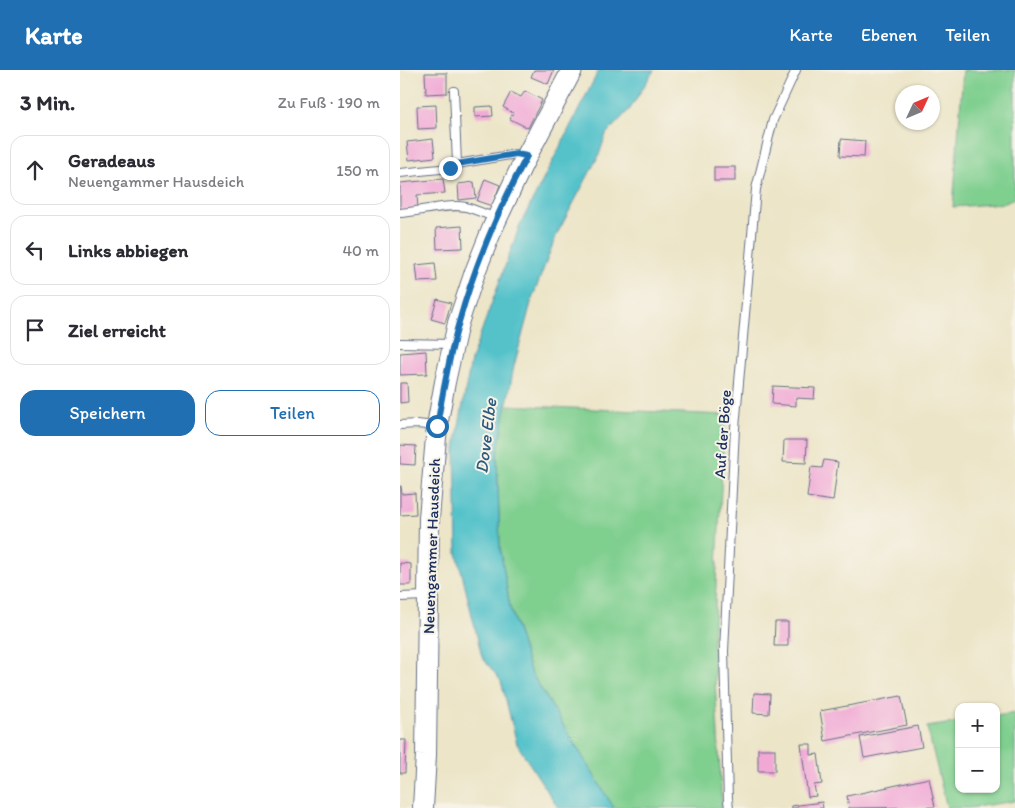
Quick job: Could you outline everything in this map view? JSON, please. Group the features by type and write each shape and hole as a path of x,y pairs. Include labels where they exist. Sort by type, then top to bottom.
{"street":[{"name":"Neuengammer Hausdeich","path":"422,808 426,755 429,518 437,426 458,323 475,272 497,218 572,70"}],"lane":[{"name":"Auf der Böge","path":"729,808 724,651 735,428 756,189 773,120 796,70"},
{"path":"454,91 457,164"},
{"path":"400,173 450,168 457,164 516,154 527,156"},
{"path":"400,213 416,212 423,209 460,207 497,218"},
{"path":"400,343 454,344"},
{"path":"400,425 437,426"},
{"path":"400,598 428,596"}],"green space":[{"path":"963,70 1015,70 1015,197 1006,203 953,207"},
{"path":"506,405 725,415 713,642 722,808 614,808 530,671 510,607 500,547 497,456"},
{"path":"1015,713 1015,801 969,808 947,808 927,727 955,723 955,793 1000,793 1000,715"}],"water":[{"name":"Dove Elbe","path":"599,70 654,70 630,109 606,134 599,155 556,236 532,299 514,366 497,456 500,547 510,607 530,671 614,808 558,808 517,744 501,681 482,657 457,553 455,448 471,360 520,225"}],"building":[{"path":"534,70 554,70 548,84 531,77"},
{"path":"425,73 447,73 447,93 426,94"},
{"path":"525,91 542,100 528,128 510,119 513,113 503,107 511,92 521,97"},
{"path":"436,105 437,128 418,129 417,106"},
{"path":"492,106 493,116 475,117 475,107"},
{"path":"433,139 435,157 409,160 407,142"},
{"path":"841,139 865,141 864,157 840,156"},
{"path":"714,167 735,167 735,181 714,181"},
{"path":"443,179 445,193 417,195 418,208 400,210 400,183"},
{"path":"485,179 500,185 492,206 477,201"},
{"path":"474,182 476,198 459,200 458,184"},
{"path":"462,226 463,248 437,249 436,228"},
{"path":"435,263 437,281 418,282 416,265"},
{"path":"437,299 451,303 445,323 431,319"},
{"path":"426,351 427,374 400,375 400,353"},
{"path":"400,383 407,383 408,402 400,403"},
{"path":"773,386 815,388 814,399 796,398 796,406 772,404"},
{"path":"784,440 807,440 806,463 783,462"},
{"path":"400,445 416,446 415,465 400,464"},
{"path":"824,460 838,462 833,501 807,497 811,467 822,468"},
{"path":"400,486 402,494 415,493 416,514 400,515"},
{"path":"400,563 411,564 411,585 400,585"},
{"path":"775,622 788,622 788,646 774,646"},
{"path":"754,693 770,694 769,714 753,713"},
{"path":"901,696 907,725 825,741 820,711"},
{"path":"918,726 922,747 864,758 860,737"},
{"path":"400,740 406,740 405,773 400,773"},
{"path":"801,744 811,744 811,755 818,754 822,784 814,785 816,796 808,797"},
{"path":"758,749 775,749 775,771 758,771"},
{"path":"929,778 935,807 849,808 847,796"},
{"path":"822,802 823,808 792,808 791,806"}],"route":[{"path":"437,426 458,323 493,227 527,156 516,154 457,164 450,168"}]}
